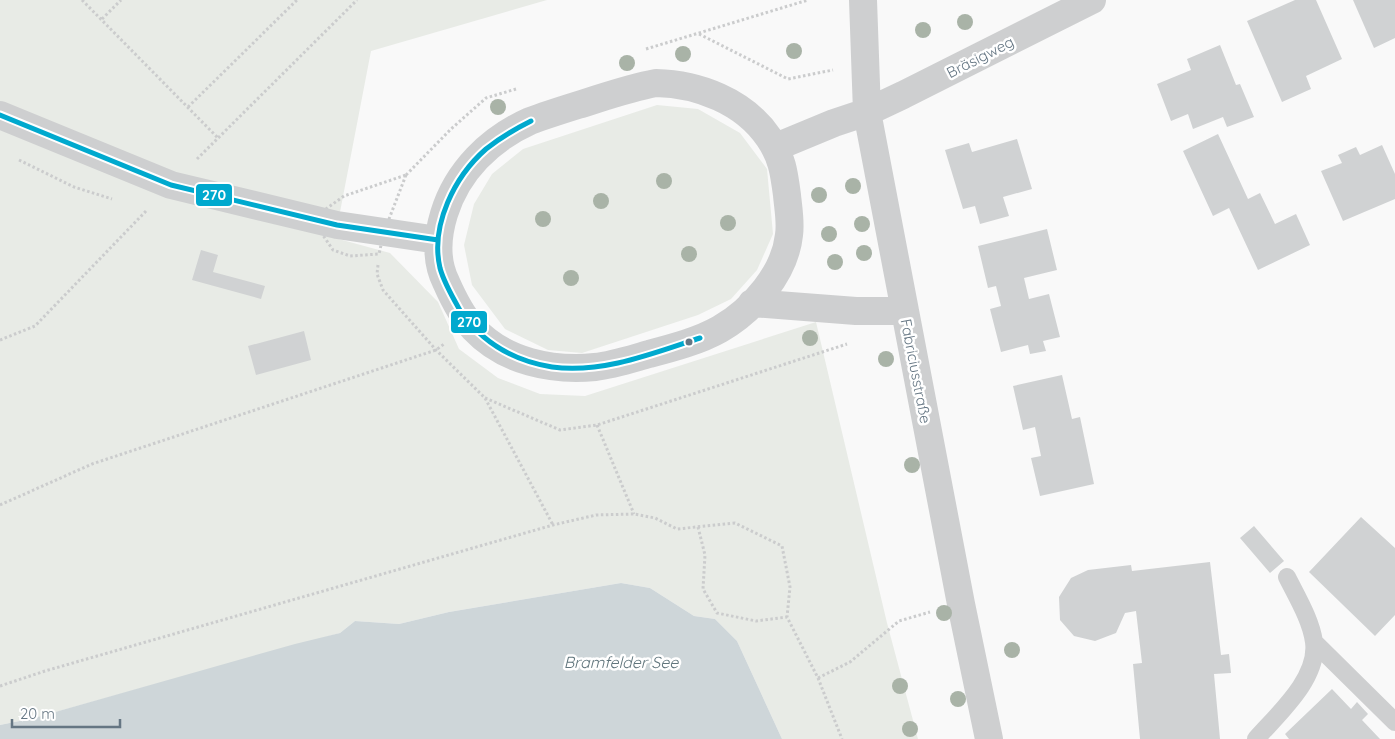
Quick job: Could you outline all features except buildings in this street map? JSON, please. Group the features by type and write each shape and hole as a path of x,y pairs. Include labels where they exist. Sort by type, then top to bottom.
{"street":[{"name":"Fabriciusstraße","path":"863,0 867,112 961,604 989,739"},
{"name":"Bräsigweg","path":"776,147 834,123 867,112 1092,0"},
{"path":"656,83 672,84 693,88 716,96 738,108 754,120 776,147 782,160 789,222 789,239 781,265 752,303 736,318 720,330 700,338 659,352 596,367 560,367 534,364 501,350 487,341 469,322 457,304 442,274 438,240 446,209 457,182 474,161 498,140 531,121 631,88 656,83"},
{"path":"0,115 171,185 337,225 438,240"},
{"path":"752,303 856,311 905,311"}],"lane":[{"path":"1256,739 1305,681 1314,656 1314,642 1299,600 1287,578"},
{"path":"1314,642 1395,722"}],"path":[{"path":"82,0 218,138"},
{"path":"102,19 121,0"},
{"path":"188,107 297,0"},
{"path":"698,33 788,79 865,64"},
{"path":"16,160 74,187 120,201"},
{"path":"138,206 148,209"},
{"path":"379,254 377,274 383,290 436,350 485,398 553,525"},
{"path":"0,504 92,464 436,350 469,322"},
{"path":"485,398 560,430 597,425 851,343"},
{"path":"597,425 634,514"},
{"path":"0,686 45,671 553,525 596,515 634,514 655,518 677,529 735,523 782,546 790,587 787,617 818,678 842,739"},
{"path":"698,527 705,555 704,589 718,613 756,621 787,617"},
{"path":"818,678 850,662 900,621 961,604"}],"shaded area":[{"path":"0,0 547,0 371,51 335,238 390,253 438,302 459,349 498,378 540,394 585,396 816,322 887,623 918,739 782,739 737,641 715,619 694,616 650,588 621,583 449,612 399,624 355,621 340,633 34,718 0,725"},
{"path":"657,105 698,109 740,133 767,169 773,234 757,270 731,299 698,315 582,353 548,350 505,329 472,285 464,245 474,204 492,174 523,149"}],"water":[{"name":"Bramfelder See","path":"621,583 650,588 694,616 715,619 737,641 782,739 0,739 0,725 34,718 340,633 355,621 399,624 449,612"}],"transit line":[{"name":"270","path":"0,115 171,185 337,225 438,240"},
{"name":"270","path":"531,121 486,149 464,173 448,202 442,219 438,252 440,268 444,279 461,312 479,333 501,349 525,360 552,367 590,368 609,365 646,356 700,338"}]}
